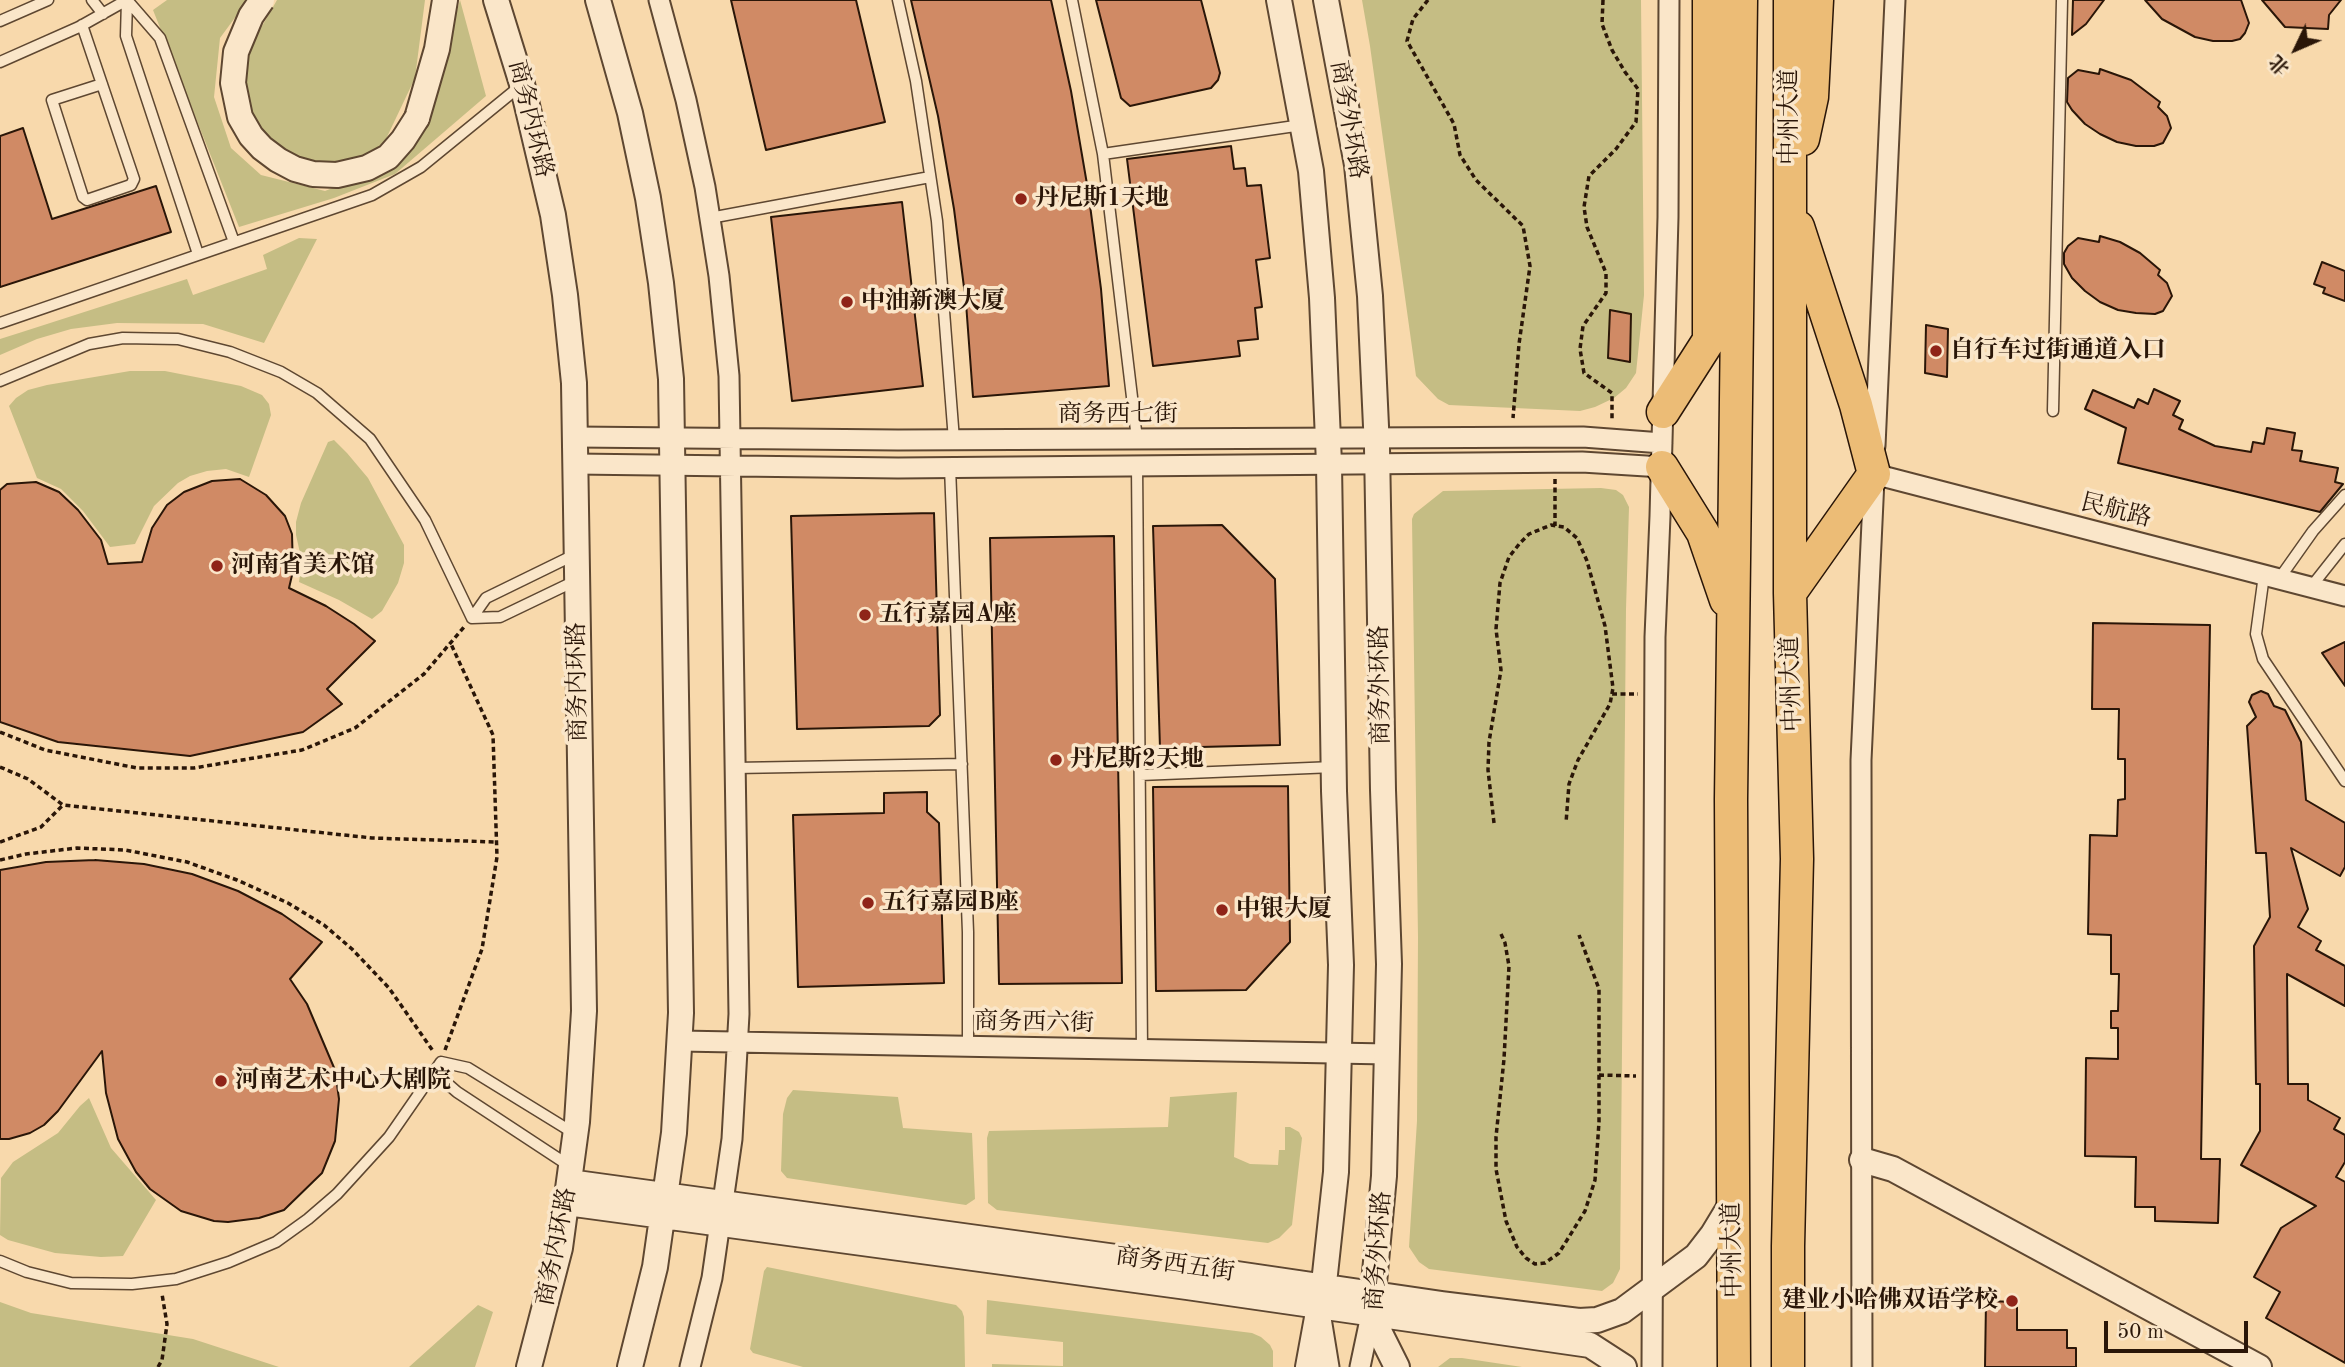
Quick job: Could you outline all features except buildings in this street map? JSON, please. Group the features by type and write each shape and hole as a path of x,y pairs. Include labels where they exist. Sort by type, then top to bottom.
{"highway":[{"path":"1709,0 1709,340 1662,441 1703,533 1734,622"},
{"name":"中州大道","path":"1734,1367 1731,933 1741,0"},
{"name":"中州大道","path":"1788,1367 1788,1246 1797,859 1790,593 1790,0"},
{"path":"1790,593 1874,474 1856,405 1790,200 1812,97 1817,0"}],"street":[{"path":"262,0 251,16 236,52 233,83 238,108 246,127 262,148 295,169 313,174 337,175 368,167 388,157 403,141 417,118 437,49 445,0"},
{"name":"商务内环路","path":"496,0 522,84 553,215 574,383 584,1011 576,1134 560,1248 529,1367"},
{"path":"598,0 630,113 648,198 662,283 671,379 681,1013 674,1133 655,1267 636,1366"},
{"path":"659,0 686,100 710,218 729,376 738,1042 732,1139 712,1278 690,1367"},
{"name":"商务外环路","path":"1279,0 1311,171 1322,299 1329,464 1340,965 1336,1172 1321,1297 1308,1367"},
{"name":"商务外环路","path":"1326,0 1357,165 1370,296 1377,463 1382,776 1389,964 1384,1175 1372,1305 1397,1367"},
{"path":"1652,1367 1654,694 1668,216 1669,0"},
{"path":"1862,1367 1861,760 1895,0"},
{"name":"商务西七街","path":"575,437 954,440 1512,438 1662,441"},
{"name":"商务西七街","path":"575,464 950,467 1555,462 1662,441"},
{"name":"民航路","path":"1874,474 2345,596"},
{"name":"商务西六街","path":"680,1041 1388,1054"},
{"path":"1862,1160 1885,1183 2223,1367"},
{"path":"1862,1160 1893,1169 2259,1367"},
{"name":"商务西五街","path":"569,1184 664,1206 1372,1305 1590,1345 1624,1367"},
{"name":"商务西五街","path":"1372,1305 1579,1321 1597,1320 1622,1311 1696,1256 1733,1200"},
{"path":"1321,1297 1329,1367"},
{"path":"1360,1367 1372,1305"}],"lane":[{"path":"0,21 48,0"},
{"path":"92,0 103,14"},
{"path":"0,62 82,25 127,0"},
{"path":"127,0 160,38 234,242"},
{"path":"127,0 126,36 198,254"},
{"path":"898,0 916,81 937,222 954,440"},
{"path":"1072,0 1103,154 1137,439"},
{"path":"2053,411 2062,0"},
{"path":"82,25 102,84 134,179 131,185 87,200 83,197 52,100 102,84"},
{"path":"0,323 372,195 421,167 522,84"},
{"path":"1103,154 1302,125"},
{"path":"710,218 930,177"},
{"path":"0,381 89,344 123,338 178,339 230,352 281,372 317,393 370,439 425,520 472,618"},
{"path":"1137,465 1142,1050"},
{"path":"950,467 968,932 968,1046"},
{"path":"2345,495 2272,577 2256,634 2263,659 2345,781"},
{"path":"2311,587 2345,544"},
{"path":"472,618 486,598 576,555"},
{"path":"472,618 500,617 576,581"},
{"path":"735,768 962,764"},
{"path":"1140,775 1334,767"},
{"path":"0,1261 27,1272 71,1283 132,1284 176,1279 229,1262 276,1242 337,1194 394,1131 441,1062 468,1068 576,1134"},
{"path":"434,1072 569,1184"}],"path":[{"path":"1428,0 1413,19 1407,41 1454,124 1460,155 1476,180 1523,226 1530,266 1519,344 1512,438"},
{"path":"1603,0 1602,24 1625,72 1638,89 1636,122 1616,149 1589,176 1584,207 1587,227 1606,274 1606,293 1583,327 1580,349 1584,373 1612,393 1612,439"},
{"path":"1555,462 1555,526"},
{"path":"1494,823 1488,770 1489,742 1501,670 1496,629 1500,583 1509,557 1520,542 1529,534 1551,525 1564,527 1577,538 1587,561 1605,626 1612,694 1610,704 1578,760 1569,784 1566,823"},
{"path":"0,732 46,750 136,768 194,768 302,750 355,728 424,674 472,618"},
{"path":"441,1062 482,949 497,857 493,735 451,643"},
{"path":"1612,694 1654,694"},
{"path":"0,767 28,779 63,805 372,838 496,842"},
{"path":"0,842 41,827 63,805"},
{"path":"0,860 77,848 125,850 187,862 237,880 288,903 324,925 352,949 389,988 441,1062"},
{"path":"1501,934 1509,966 1496,1169 1506,1221 1517,1247 1535,1264 1545,1264 1559,1253 1585,1211 1595,1180 1599,989 1579,935"},
{"path":"1599,1075 1652,1076"},
{"path":"158,1367 162,1360 167,1324 159,1280"}],"shaded area":[{"path":"167,0 248,0 220,38 214,97 231,148 261,175 325,191 388,166 423,131 460,0 486,96 395,174 334,198 239,227 153,10"},
{"path":"277,0 425,0 415,78 386,139 367,159 328,166 278,150 257,129 245,97 245,56"},
{"path":"1362,0 1641,0 1644,295 1636,373 1626,388 1614,398 1580,411 1449,405 1438,399 1416,376"},
{"path":"299,238 317,239 264,343 203,324 117,323 71,329 37,339 0,355 0,339 187,279 193,295 267,269 263,255"},
{"path":"130,371 165,371 241,386 262,395 269,404 271,415 249,477 226,469 190,476 178,483 154,506 135,544 110,547 83,511 61,489 37,478 9,406 28,390"},
{"path":"334,440 368,478 404,545 404,563 398,583 382,611 372,619 299,582 302,562 296,522 301,503 328,442"},
{"path":"1616,490 1623,495 1629,507 1620,1269 1613,1283 1602,1291 1429,1269 1419,1262 1409,1247 1417,1121 1418,937 1412,519 1414,514 1443,491"},
{"path":"793,1090 898,1097 903,1128 972,1133 975,1199 966,1205 787,1178 781,1171 783,1114 787,1098"},
{"path":"1237,1092 1234,1157 1250,1164 1278,1165 1279,1150 1285,1150 1285,1127 1299,1132 1302,1138 1292,1225 1279,1238 1268,1243 997,1210 988,1203 989,1131 1168,1127 1170,1097"},
{"path":"89,1098 111,1148 156,1200 123,1256 55,1253 8,1240 0,1235 1,1178 13,1162 58,1133"},
{"path":"767,1267 956,1305 964,1317 965,1367 803,1367 753,1353 750,1349 764,1271"},
{"path":"987,1300 1252,1333 1270,1345 1273,1351 1273,1367 992,1367 992,1364 1063,1366 1063,1342 986,1334"},
{"path":"0,1302 31,1313 193,1339 279,1367 0,1367"},
{"path":"478,1305 493,1312 475,1367 409,1367"},
{"path":"1450,1358 1462,1358 1522,1367 1438,1367"}],"place":[{"name":"丹尼斯1天地","path":"1021,199"},
{"name":"中油新澳大厦","path":"847,302"},
{"name":"自行车过街通道入口","path":"1936,351"},
{"name":"河南省美术馆","path":"217,566"},
{"name":"五行嘉园A座","path":"865,615"},
{"name":"丹尼斯2天地","path":"1056,760"},
{"name":"五行嘉园B座","path":"868,903"},
{"name":"中银大厦","path":"1222,910"},
{"name":"河南艺术中心大剧院","path":"221,1081"},
{"name":"建业小哈佛双语学校","path":"2012,1301"}]}
